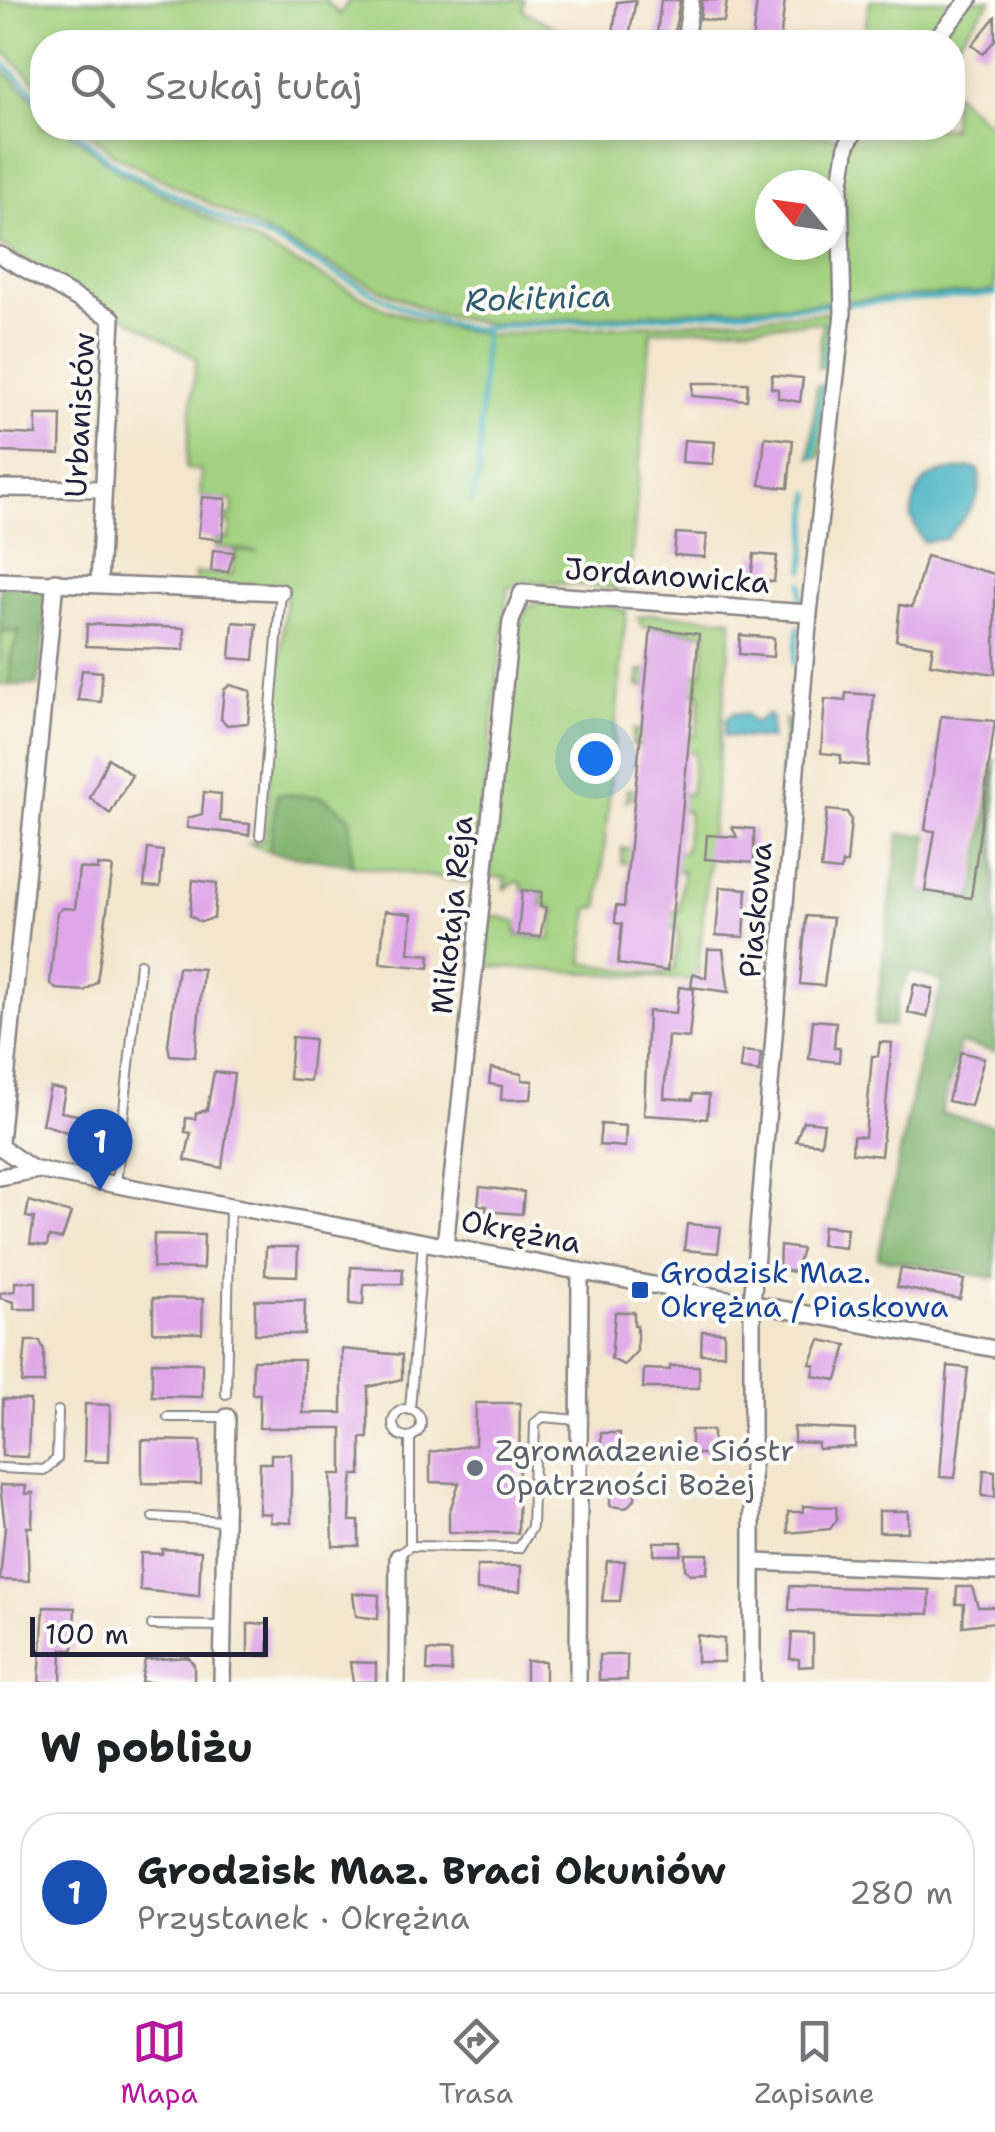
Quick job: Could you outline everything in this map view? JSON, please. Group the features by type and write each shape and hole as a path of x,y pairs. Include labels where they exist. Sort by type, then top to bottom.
{"street":[{"path":"686,30 690,0"},
{"path":"943,30 969,0"},
{"name":"Piaskowa","path":"752,1682 752,1303 809,614 843,305 840,188 848,140"},
{"name":"Urbanistów","path":"0,255 112,318 99,584"},
{"path":"0,488 103,489"},
{"path":"3,1148 55,580"},
{"path":"0,581 55,580 281,592"},
{"name":"Jordanowicka","path":"522,593 809,614"},
{"name":"Mikołaja Reja","path":"445,1246 510,621 522,593"},
{"name":"Okrężna","path":"3,1148 37,1170"},
{"name":"Okrężna","path":"3,1148 2,1175 37,1170 995,1348"},
{"path":"578,1682 580,1271"},
{"path":"222,1682 226,1416"},
{"path":"397,1682 404,1551"},
{"path":"754,1562 995,1572"}],"lane":[{"path":"260,835 281,592"},
{"path":"116,1184 140,964"},
{"path":"226,1394 230,1206"},
{"path":"424,1242 410,1410 420,1423 410,1437 404,1551 519,1548 532,1527 535,1422 542,1418 578,1420"},
{"path":"410,1410 397,1414 393,1426 401,1436 410,1437"},
{"path":"0,1468 44,1470 57,1458 58,1411"},
{"path":"168,1416 226,1416"},
{"path":"153,1517 225,1521"},
{"path":"152,1624 223,1626"}],"green space":[{"path":"0,0 325,0 340,15 349,0 524,0 523,10 559,30 30,30 30,77 0,48"},
{"path":"870,0 991,0 965,32 865,30"},
{"path":"0,67 30,96 30,140 79,140 121,173 386,309 439,326 491,335 837,312 834,366 818,368 823,322 651,331 629,589 534,582 508,587 474,883 352,865 350,817 277,795 269,852 249,843 264,840 287,587 195,584 195,573 232,575 236,551 258,552 215,547 215,539 229,538 231,523 224,522 225,516 232,516 233,501 200,497 202,471 186,469 196,358 0,245"},
{"path":"965,103 995,129 995,291 490,324 435,314 114,155 97,140 965,140"},
{"path":"817,385 828,386 821,457 810,458"},
{"path":"49,585 38,685 9,685 11,654 20,631 0,633 0,586"},
{"path":"539,602 610,606 626,611 599,907 589,908 583,963 654,974 674,970 679,929 660,926 662,912 679,911 683,871 621,863 622,848 685,852 689,812 652,799 628,797 626,803 627,789 690,794 695,753 632,745 634,730 696,736 701,693 638,686 640,671 702,674 706,633 643,627 638,618 651,614 732,619 697,980 486,966 490,915 516,921 517,936 551,939 554,908 541,905 542,892 522,890 522,883 516,882 505,889 506,878 489,876 520,624 528,607"},
{"path":"20,630 9,685 0,684 0,633"},
{"path":"785,719 793,723 786,806 778,809"},
{"path":"995,758 995,1052 960,1043 941,1113 995,1126 995,1278 878,1258 922,1046 943,982 910,971 898,998 893,1026 875,1025 899,834 929,835 920,892 973,899"},
{"path":"277,794 323,797 350,817 352,865 269,852"}],"water":[{"path":"978,470 980,480 971,507 946,539 923,542 911,518 922,484 936,474"},
{"path":"733,713 746,714 754,723 768,714 772,719 771,739 725,736 726,720"}],"building":[{"path":"636,0 630,30 614,30 617,2"},
{"path":"661,0 680,0 675,30 657,30"},
{"path":"702,0 727,0 724,22 700,19"},
{"path":"757,0 785,0 781,30 753,30"},
{"path":"995,17 995,40 983,54 972,45"},
{"path":"772,375 803,378 800,402 778,398 778,389 771,388"},
{"path":"693,383 748,383 747,400 692,396"},
{"path":"36,415 61,415 60,454 0,452 0,433 36,435"},
{"path":"765,437 793,440 788,488 760,485"},
{"path":"684,440 715,442 713,464 682,462"},
{"path":"202,497 226,499 222,540 198,537"},
{"path":"676,533 707,535 705,557 674,555"},
{"path":"213,550 234,552 228,572 211,571"},
{"path":"754,554 777,556 774,582 751,580"},
{"path":"926,556 995,574 995,674 930,664 933,646 896,640 900,605 912,607"},
{"path":"233,622 257,624 254,660 230,658"},
{"path":"87,624 185,628 184,650 86,646"},
{"path":"651,628 699,634 667,971 618,964 622,924 615,923 616,906 624,907"},
{"path":"740,635 774,638 773,657 739,654"},
{"path":"82,670 102,672 101,702 78,700"},
{"path":"230,685 251,691 248,723 227,725 221,719 224,690"},
{"path":"846,693 874,695 868,766 840,763 841,755 821,753 825,699 845,701"},
{"path":"941,716 995,721 971,898 925,891 935,831 925,830"},
{"path":"108,758 132,775 110,814 90,798"},
{"path":"204,792 221,794 220,821 250,824 249,835 187,828 188,818 202,814"},
{"path":"827,810 847,812 851,820 847,863 842,863 841,871 821,869"},
{"path":"732,827 754,829 754,863 705,859 707,835 737,837"},
{"path":"148,849 163,851 160,887 144,886"},
{"path":"98,865 113,867 97,982 84,991 56,989 50,983 57,913 63,908 75,909 79,868 98,870"},
{"path":"193,880 217,883 214,918 201,922 190,916"},
{"path":"720,887 747,889 744,937 716,935"},
{"path":"522,890 542,892 540,907 546,908 540,937 518,935"},
{"path":"385,911 412,914 409,953 430,955 429,968 380,963"},
{"path":"806,916 833,918 824,986 800,984"},
{"path":"708,949 723,949 729,992 691,987 693,973 706,978"},
{"path":"178,967 203,969 195,1057 170,1055 168,1045"},
{"path":"914,984 933,989 927,1017 908,1013"},
{"path":"679,987 694,989 689,1038 668,1036 664,1098 692,1100 693,1094 709,1095 707,1119 644,1115 648,1011 676,1013"},
{"path":"813,1020 836,1022 834,1048 840,1048 839,1062 809,1059"},
{"path":"292,1037 314,1039 310,1081 289,1079"},
{"path":"880,1042 892,1043 881,1156 852,1153 853,1136 865,1137 872,1056 878,1056"},
{"path":"742,1051 761,1053 759,1072 740,1069"},
{"path":"961,1052 984,1058 971,1106 948,1101"},
{"path":"491,1068 522,1074 522,1080 533,1081 531,1099 501,1100 502,1086 489,1084"},
{"path":"214,1072 234,1074 222,1168 185,1160 191,1133 185,1132 186,1118 195,1119 196,1113 207,1110"},
{"path":"50,1087 65,1090 61,1112 77,1115 73,1134 42,1124"},
{"path":"803,1121 824,1123 821,1144 796,1141"},
{"path":"601,1124 626,1126 625,1147 599,1145"},
{"path":"480,1187 524,1192 522,1214 486,1211 487,1206 478,1205"},
{"path":"29,1201 71,1213 62,1239 49,1237 47,1246 30,1244 34,1218 26,1217"},
{"path":"687,1224 721,1227 718,1253 684,1250"},
{"path":"823,1226 847,1228 845,1248 821,1245"},
{"path":"154,1234 204,1235 203,1269 153,1268"},
{"path":"780,1246 802,1249 795,1272 779,1269"},
{"path":"266,1247 298,1247 297,1276 265,1275"},
{"path":"351,1267 403,1269 402,1284 364,1284 363,1305 350,1304"},
{"path":"901,1268 964,1280 960,1299 897,1287"},
{"path":"15,1282 36,1282 36,1309 14,1309 14,1302 0,1298 0,1293 15,1291"},
{"path":"153,1298 203,1299 202,1333 153,1332"},
{"path":"255,1300 305,1300 304,1334 255,1334"},
{"path":"615,1312 634,1312 637,1325 637,1351 624,1365 611,1359"},
{"path":"702,1331 724,1332 724,1354 701,1354"},
{"path":"820,1340 847,1345 837,1380 813,1376 815,1365 810,1364"},
{"path":"26,1341 40,1341 44,1350 44,1383 22,1383"},
{"path":"342,1349 402,1355 402,1379 368,1387 368,1438 361,1438 361,1475 353,1475 351,1493 350,1521 359,1521 359,1546 333,1546 331,1474 342,1474 342,1428 259,1428 260,1394 252,1394 253,1360 304,1360 303,1413 342,1413"},
{"path":"152,1362 202,1363 202,1397 152,1396"},
{"path":"670,1366 699,1366 699,1388 643,1388 644,1369 670,1370"},
{"path":"948,1366 968,1368 955,1478 940,1477"},
{"path":"3,1399 30,1400 28,1457 2,1456"},
{"name":"Zgromadzenie Sióstr Opatrzności Bożej","path":"476,1403 520,1403 518,1533 449,1532 449,1513 459,1483 430,1482 430,1452 475,1445"},
{"path":"85,1404 110,1405 109,1462 84,1461"},
{"path":"794,1427 855,1430 855,1447 818,1449 818,1443 794,1442"},
{"path":"691,1430 713,1430 713,1454 691,1454"},
{"path":"601,1433 620,1433 620,1455 601,1455"},
{"path":"142,1440 201,1441 201,1484 142,1483"},
{"path":"271,1454 291,1454 291,1523 270,1522 271,1514 259,1513 260,1463 271,1463"},
{"path":"984,1470 995,1471 995,1497 982,1496"},
{"path":"0,1485 26,1486 25,1494 33,1493 32,1527 27,1527 29,1581 0,1580 5,1527"},
{"path":"610,1485 635,1485 635,1499 626,1508 610,1506"},
{"path":"803,1506 836,1507 837,1520 830,1529 788,1533 788,1512 803,1512"},
{"path":"879,1511 908,1511 908,1532 879,1532"},
{"path":"654,1542 682,1542 681,1555 654,1555"},
{"path":"162,1549 201,1551 199,1596 140,1590 141,1553 162,1554"},
{"path":"685,1554 708,1554 707,1573 690,1574 685,1569"},
{"path":"607,1561 625,1561 620,1601 602,1601"},
{"path":"477,1566 521,1566 520,1591 477,1590"},
{"path":"790,1586 930,1590 929,1614 789,1610"},
{"path":"957,1587 972,1587 978,1607 995,1607 995,1622 963,1626 964,1604 956,1604"},
{"path":"353,1593 379,1595 378,1619 356,1616"},
{"path":"44,1607 75,1608 73,1650 62,1649 61,1682 39,1682"},
{"path":"248,1624 269,1624 268,1656 248,1655"},
{"path":"792,1633 813,1634 813,1666 799,1667 799,1659 790,1659"},
{"path":"697,1635 724,1639 724,1662 697,1662"},
{"path":"428,1651 451,1652 451,1672 427,1671"},
{"path":"599,1655 627,1655 627,1680 599,1680"},
{"path":"188,1657 194,1665 194,1682 141,1682 145,1660"},
{"path":"526,1661 545,1661 545,1682 526,1682"},
{"path":"350,1662 376,1663 376,1682 353,1682"}],"waterway":[{"name":"Rokitnica","path":"0,60 30,89"},
{"name":"Rokitnica","path":"86,140 116,166 378,296 439,321 471,329 995,294"},
{"path":"824,365 833,304"},
{"path":"472,502 479,472 484,331"},
{"path":"814,457 822,386"},
{"path":"804,570 811,493"},
{"path":"801,601 802,583"},
{"path":"794,664 798,628"},
{"path":"791,700 792,684"},
{"path":"783,785 789,724"}],"place":[{"name":"Grodzisk Maz. Braci Okuniów","path":"100,1191"},
{"name":"Grodzisk Maz. Okrężna / Piaskowa","path":"640,1290"},
{"name":"Zgromadzenie Sióstr Opatrzności Bożej","path":"475,1468"}]}
